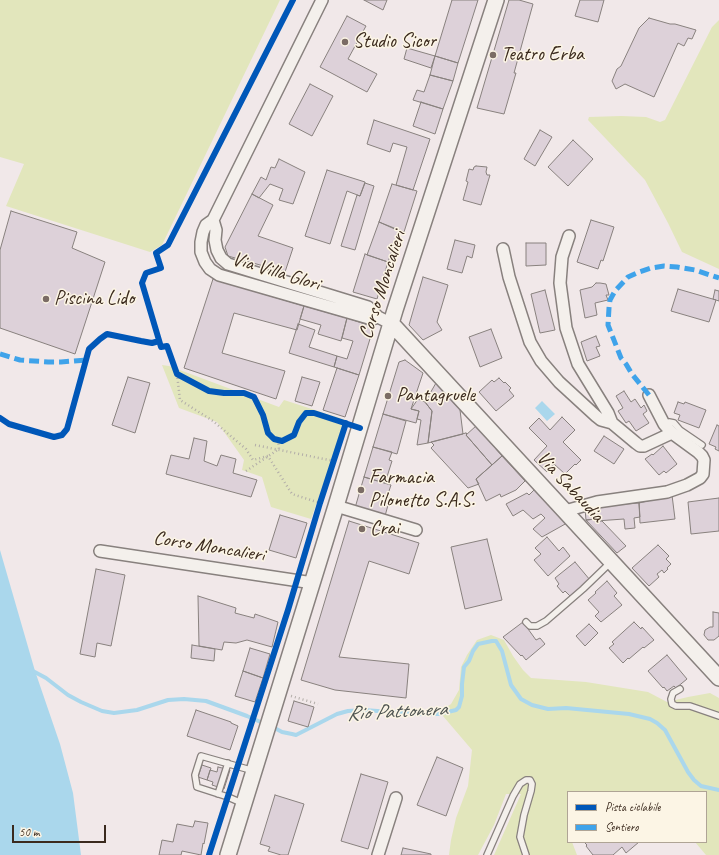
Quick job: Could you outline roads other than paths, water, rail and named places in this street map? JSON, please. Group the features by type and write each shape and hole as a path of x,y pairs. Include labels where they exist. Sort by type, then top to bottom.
{"main road":[{"name":"Corso Moncalieri","path":"228,855 313,583 391,323 496,0"},
{"name":"Via Sabaudia","path":"391,323 719,678"}],"street":[{"path":"213,220 322,0"},
{"name":"Via Villa Glori","path":"378,316 372,319 219,274 210,269 205,262 202,252 201,242 206,225 213,220 216,230 215,240 217,250 221,258 228,264 368,306 378,316 391,323"},
{"path":"569,236 562,257 560,284 566,328 578,364 608,413 612,423"},
{"path":"503,249 509,277 530,342 541,361 559,382 601,420 612,423 640,446 650,444 672,433"},
{"path":"565,511 597,502 667,492 687,485 700,478 703,474 704,460 702,456 672,433 664,424 649,395"},
{"path":"336,506 416,530"},
{"name":"Corso Moncalieri","path":"100,551 313,583"},
{"path":"378,855 396,798"}],"lane":[{"path":"664,424 669,422 674,423 680,430 702,444"},
{"path":"526,622 530,626 537,626 546,621 584,589 611,562"},
{"path":"680,689 674,693 671,699 672,704 676,706 690,706 719,716"},
{"path":"244,804 228,796 197,787 195,775 201,756 255,771"},
{"path":"218,794 228,763"},
{"path":"487,855 520,784 526,780 530,780 532,784 531,791 524,815 520,837 526,855"}],"water":[{"path":"542,401 555,414 547,421 535,408"},
{"path":"0,550 35,671 60,744 73,793 81,855 0,855"}],"waterway":[{"name":"Rio Pattonera","path":"271,726 282,732 296,735 337,714 348,711 364,710 439,714 456,710 459,707 462,696 464,667 469,661 473,651 478,644 496,641 502,651 511,685 521,699 532,705 548,709 566,708 629,714 650,719 665,730 694,780 701,786 719,790"},
{"name":"Rio Pattonera","path":"31,670 46,678 68,695 102,711 114,713 137,710 168,700 184,699 206,701 265,724"}],"place":[{"name":"Studio Sicor","path":"345,42"},
{"name":"Teatro Erba","path":"493,55"},
{"name":"Piscina Lido","path":"46,299"},
{"name":"Pantagruele","path":"388,396"},
{"name":"Farmacia Pilonetto S.A.S.","path":"361,490"},
{"name":"Crai","path":"362,529"}]}
